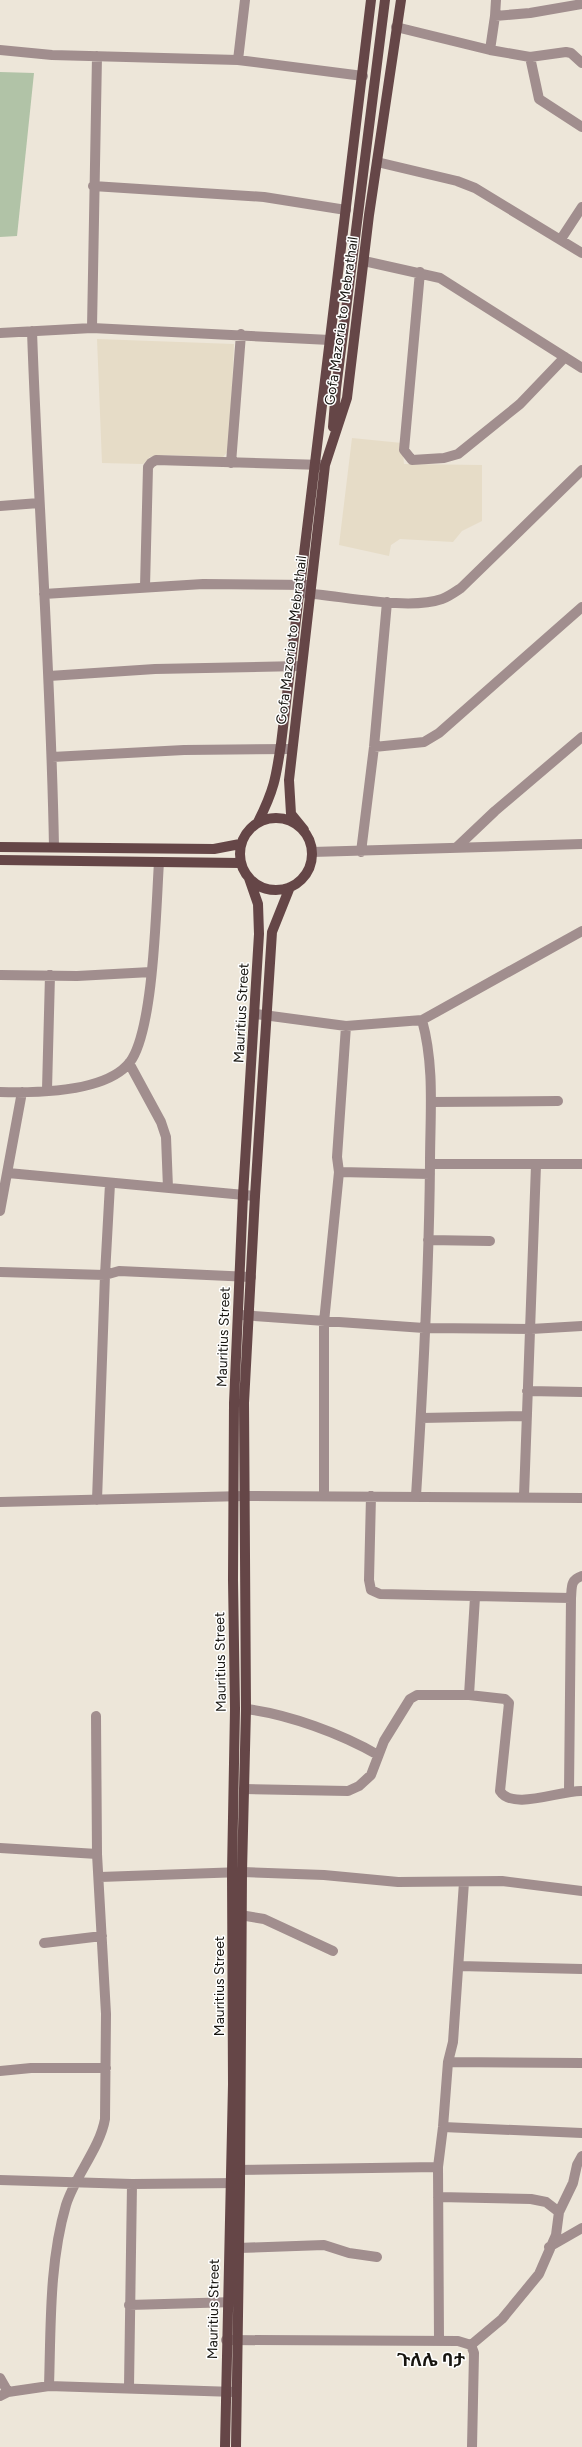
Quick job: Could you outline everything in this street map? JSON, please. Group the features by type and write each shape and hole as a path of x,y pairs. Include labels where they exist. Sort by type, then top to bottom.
{"main road":[{"name":"Gofa Mazoria to Mebrathail","path":"304,830 291,814 289,801 292,749 311,589 320,464 318,442 372,0"},
{"path":"332,443 336,389 385,0"},
{"name":"Gofa Mazoria to Mebrathail","path":"258,822 271,797 276,782 300,589 320,464 332,443 347,398 377,162 400,3"},
{"path":"318,442 336,389"},
{"path":"270,818 282,818 294,822 304,830 310,840 312,852 311,863 307,873 290,887 268,889 249,878 240,863 240,844 247,831 258,822 270,818"},
{"path":"0,848 54,847 214,849 240,844"},
{"path":"0,860 240,863"},
{"name":"Mauritius Street","path":"237,1872 244,1789 246,1710 244,1402 255,1196 261,1014 258,904 249,878"},
{"name":"Mauritius Street","path":"225,2447 226,2340 238,2248 240,2184 235,2170 233,2084 237,1914 233,1496 237,1315 243,1195 261,1014 272,932 290,887"},
{"name":"Mauritius Street","path":"235,2170 230,2183 232,2302 237,2339 236,2447"}],"street":[{"path":"238,60 245,0"},
{"path":"490,50 496,0"},
{"path":"495,16 530,13 578,3"},
{"path":"396,27 490,50 530,57 566,52 571,53 582,63"},
{"path":"0,50 52,55 238,60 363,76"},
{"path":"92,328 93,186 97,56"},
{"path":"530,57 539,99 582,128"},
{"path":"377,162 457,181 475,188 562,239 582,253"},
{"path":"93,186 264,197 346,210"},
{"path":"562,239 582,207"},
{"path":"364,261 420,272 440,278 462,290 582,368"},
{"path":"420,272 404,450 412,460 444,458 458,454 520,404 565,357"},
{"path":"0,333 92,328 241,334 330,340"},
{"path":"32,331 39,503 49,676 54,847"},
{"path":"232,462 241,334"},
{"path":"145,587 148,468 151,462 156,460 320,464"},
{"path":"44,594 204,584 311,589 387,602 426,602 442,599 461,588 582,470"},
{"path":"0,506 39,503"},
{"path":"361,852 374,747 387,602"},
{"path":"374,747 424,742 439,733 582,607"},
{"path":"49,676 156,669 290,665 302,666"},
{"path":"456,848 496,811 582,737"},
{"path":"52,757 280,748 292,749"},
{"path":"312,852 361,852 582,844"},
{"path":"0,1092 22,1092 79,1087 110,1078 129,1063 138,1047 150,992 159,862"},
{"path":"261,1014 346,1026 422,1020 582,931"},
{"path":"0,975 50,976 151,972"},
{"path":"47,1090 50,976"},
{"path":"416,1496 421,1418 428,1240 431,1102 430,1047 422,1020"},
{"path":"324,1495 324,1322 339,1172 338,1157 346,1026"},
{"path":"129,1063 162,1122 166,1137 168,1188"},
{"path":"0,1211 22,1092"},
{"path":"431,1102 558,1101"},
{"path":"339,1172 582,1164"},
{"path":"524,1496 536,1165"},
{"path":"8,1173 110,1184 255,1196"},
{"path":"97,1500 105,1275 110,1184"},
{"path":"428,1240 490,1241"},
{"path":"0,1272 105,1275 119,1271 251,1277"},
{"path":"237,1315 424,1328 531,1329 582,1326"},
{"path":"527,1391 582,1392"},
{"path":"421,1418 527,1416"},
{"path":"0,1502 324,1495 524,1496 582,1498"},
{"path":"371,1496 369,1580 372,1590 380,1594 475,1598 571,1598"},
{"path":"569,1791 571,1598 572,1583 575,1579 582,1576"},
{"path":"470,1695 475,1598"},
{"path":"244,1789 348,1791 359,1786 371,1775 378,1755 410,1699 417,1695 470,1695 505,1699 509,1703 500,1791 502,1795 515,1801 569,1791 582,1791"},
{"path":"246,1710 262,1711 344,1737 378,1755"},
{"path":"49,2386 55,2265 60,2228 75,2182 104,2127 106,2068 100,1877 97,1854 96,1716"},
{"path":"0,1848 97,1854"},
{"path":"100,1877 237,1872 324,1875 398,1882 502,1881 582,1891"},
{"path":"439,2341 438,2167 448,2062 452,2053 464,1882"},
{"path":"237,1914 264,1920 333,1951"},
{"path":"44,1943 102,1936"},
{"path":"459,1966 582,1969"},
{"path":"448,2062 582,2063"},
{"path":"0,2071 31,2068 106,2068"},
{"path":"443,2127 582,2134"},
{"path":"471,2345 502,2319 532,2285 539,2274 556,2235 559,2212 573,2183 577,2165 582,2156"},
{"path":"235,2170 438,2167"},
{"path":"0,2180 132,2184 240,2184"},
{"path":"129,2387 129,2305 132,2184"},
{"path":"438,2197 531,2199 546,2202 559,2212"},
{"path":"550,2247 582,2228"},
{"path":"238,2248 324,2244 349,2253 377,2257"},
{"path":"129,2305 232,2302"},
{"path":"226,2340 458,2341 471,2345"},
{"path":"471,2345 474,2353 472,2447"},
{"path":"0,2378 4,2394 49,2386 129,2387 237,2392"}],"shaded area":[{"path":"97,339 234,344 229,450 223,457 163,455 150,457 143,464 102,463"},
{"path":"352,438 402,443 404,464 482,465 482,521 462,531 453,542 400,539 391,545 389,556 339,545"}],"green space":[{"path":"0,72 34,73 17,236 0,237"}],"district":[{"name":"ጉለሌ ባታ","path":"431,2360"}]}
